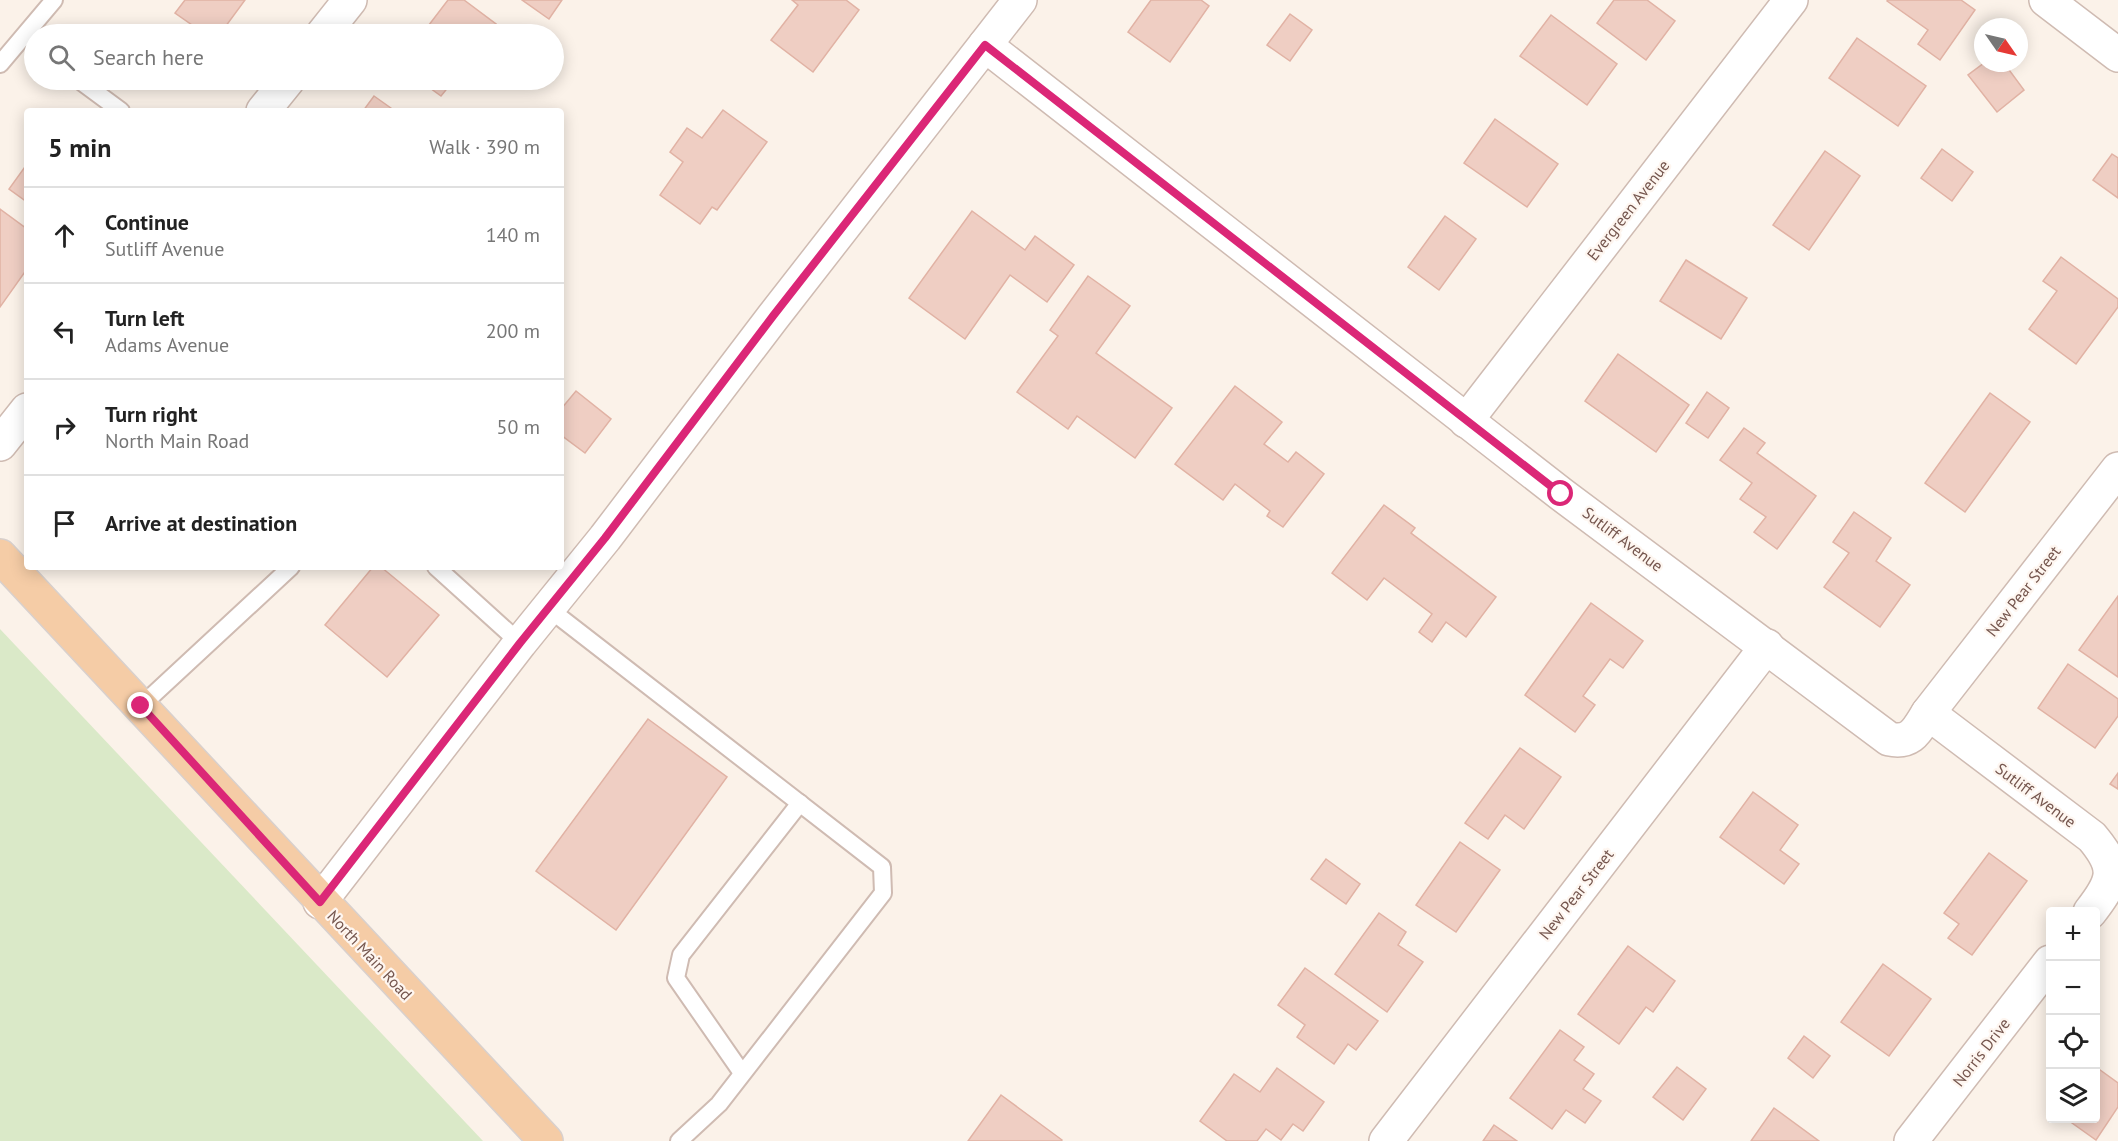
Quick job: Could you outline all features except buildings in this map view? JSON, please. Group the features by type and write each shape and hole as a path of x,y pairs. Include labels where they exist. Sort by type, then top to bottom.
{"main road":[{"name":"North Main Road","path":"0,556 320,902 546,1141"}],"street":[{"path":"331,24 350,0"},
{"path":"320,902 520,643 605,538 773,316 1020,0"},
{"name":"Evergreen Avenue","path":"1466,420 1791,0"},
{"path":"2046,0 2118,55"},
{"name":"Sutliff Avenue","path":"985,45 1466,420 1889,739 1900,741 1911,737 1928,712 2092,837 2106,852 2112,866 2109,882 2093,907"},
{"path":"265,108 280,90"},
{"path":"0,444 24,414"},
{"name":"New Pear Street","path":"1928,712 2118,469"},
{"name":"New Pear Street","path":"1386,1141 1767,646"},
{"name":"Norris Drive","path":"1911,1141 2046,967"}],"lane":[{"path":"40,24 54,0"},
{"path":"0,64 24,46"},
{"path":"93,90 117,108"},
{"path":"141,706 288,570"},
{"path":"439,570 520,643"},
{"path":"548,608 882,867 883,893 719,1104 679,1141"},
{"path":"742,1073 676,978 681,956 800,803"}],"green space":[{"path":"0,629 483,1141 0,1141"}],"route":[{"path":"141,706 320,902 520,643 605,538 773,316 985,45 1561,494"}]}
